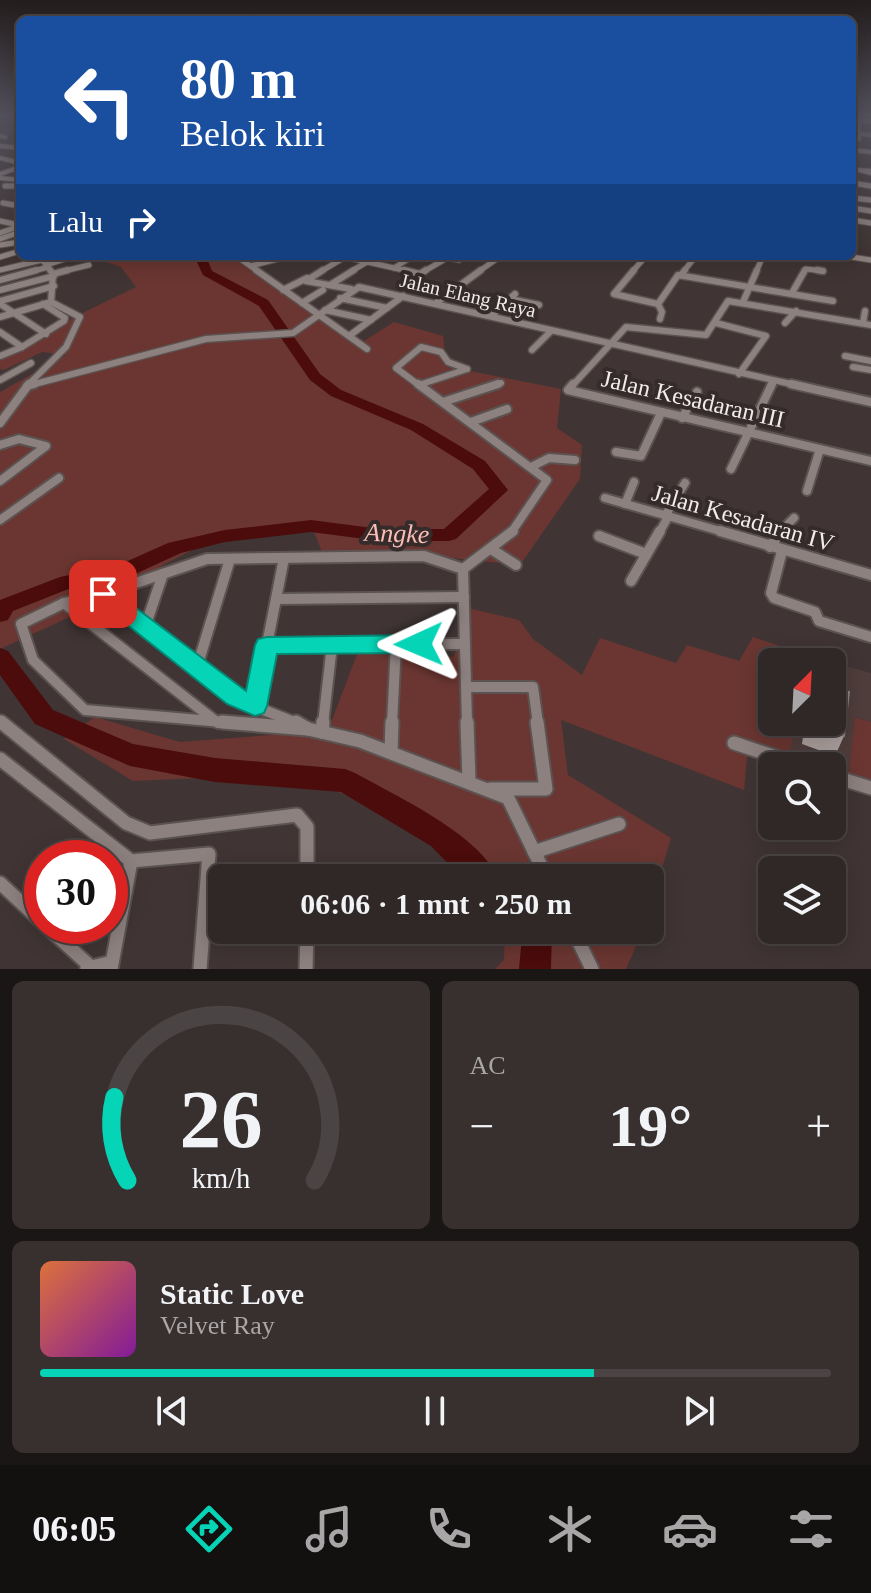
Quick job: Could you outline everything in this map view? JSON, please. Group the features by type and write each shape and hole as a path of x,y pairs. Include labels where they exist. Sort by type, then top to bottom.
{"street":[{"path":"856,166 871,170"},
{"path":"3,203 16,205"},
{"path":"242,260 302,303 321,312 367,349"},
{"path":"251,266 273,260"},
{"path":"283,290 336,260"},
{"path":"340,260 306,281 330,286 367,262"},
{"path":"358,260 420,274 444,260"},
{"path":"393,268 406,260"},
{"path":"436,303 495,260"},
{"path":"643,260 614,293 658,304 662,312 660,319"},
{"path":"681,275 693,260"},
{"path":"743,302 762,260"},
{"path":"0,270 45,262"},
{"path":"45,262 54,275 51,302"},
{"path":"45,262 0,281 4,289 89,265"},
{"path":"792,293 806,269 823,271"},
{"path":"658,304 674,275 833,301"},
{"path":"0,303 54,286"},
{"name":"Jalan Elang Raya","path":"330,286 351,290 359,287 403,295 871,402"},
{"path":"302,303 323,290"},
{"path":"27,386 206,339 288,334 351,290"},
{"path":"349,336 403,295"},
{"path":"491,316 513,296 539,305"},
{"path":"340,298 387,308"},
{"path":"0,317 51,302 80,315 78,327 54,362 27,386 0,423"},
{"path":"612,345 627,326 706,335 727,302 804,310 871,325"},
{"path":"0,303 46,334"},
{"path":"0,356 46,334 65,319 43,304"},
{"path":"785,323 804,310"},
{"path":"804,310 808,324"},
{"path":"863,323 865,311"},
{"path":"321,312 371,320"},
{"path":"716,323 766,336 739,374"},
{"path":"532,350 551,331"},
{"path":"0,332 22,347"},
{"name":"Jalan Kesadaran III","path":"612,345 568,391 871,461"},
{"path":"423,384 467,369 448,362 441,352 421,347 396,368 423,384 547,480 511,534 463,569"},
{"path":"845,356 871,361"},
{"path":"423,384 448,362"},
{"path":"0,380 31,363"},
{"path":"853,367 871,370"},
{"path":"731,469 773,381"},
{"path":"443,402 501,383"},
{"path":"682,418 697,392"},
{"path":"471,422 507,409"},
{"path":"616,452 641,456 661,413"},
{"path":"0,445 19,439 46,446 0,481"},
{"path":"807,491 820,449"},
{"path":"531,467 549,458 575,460"},
{"path":"0,520 59,478"},
{"path":"625,504 634,482"},
{"path":"631,581 685,483"},
{"name":"Jalan Kesadaran IV","path":"605,498 870,574"},
{"path":"770,547 774,538 794,518"},
{"path":"599,536 646,554"},
{"path":"491,549 516,565"},
{"path":"782,551 771,593 780,601 815,612 818,621 871,637"},
{"path":"463,569 424,556 207,559 103,594 64,603 21,624 33,660 81,707 100,714 308,729 391,752 508,798 540,864"},
{"path":"255,706 284,558"},
{"path":"197,667 230,559"},
{"path":"870,574 871,565"},
{"path":"463,569 469,782"},
{"path":"145,627 163,574"},
{"path":"103,594 239,700 290,718 308,729"},
{"path":"276,599 464,597"},
{"path":"64,603 219,724"},
{"path":"391,752 396,644"},
{"path":"267,645 465,644"},
{"path":"322,732 332,645"},
{"path":"466,687 533,687 546,789 485,789"},
{"path":"0,721 126,823 150,833 297,815 307,827 307,864"},
{"path":"734,743 761,752"},
{"path":"0,759 131,861 209,854 200,969"},
{"path":"846,780 871,788"},
{"path":"534,852 619,824"},
{"path":"64,944 88,967 112,966 131,861"},
{"path":"0,883 24,905"},
{"path":"306,969 307,944"},
{"path":"581,944 593,968"}],"shaded area":[{"path":"100,260 245,260 364,341 394,322 443,336 445,353 470,371 561,389 557,428 582,445 580,479 520,565 432,556 324,557 310,522 225,533 163,565 135,587 0,649 0,392 66,355 42,352 4,370 0,369 0,356 42,339 74,317 136,287 121,267"},
{"path":"468,608 519,620 533,639 582,675 600,638 676,663 687,645 739,661 753,637 786,648 758,648 758,736 793,736 790,752 762,752 748,747 744,790 561,720 568,775 671,838 663,864 454,864 415,821 291,774 133,781 64,739 95,717 180,742 297,733 325,738 361,644 454,657"},
{"path":"846,666 871,673 871,722 856,717 848,781 846,752 790,752 793,736 846,736"},
{"path":"855,717 871,722 871,790 848,781"},
{"path":"505,944 637,944 626,969 495,969 504,960"}],"building":[{"path":"846,691 849,692 846,718"}],"waterway":[{"name":"Angke","path":"0,614 5,606 67,582 126,570 175,548 225,536 311,526 380,535 449,535 499,490 479,465 417,427 336,393 315,377 264,303 207,273 202,260"},
{"name":"Angke","path":"0,657 44,717 130,755 215,770 345,781 441,837 469,864"},
{"name":"Angke","path":"535,969 537,944"}],"route":[{"path":"103,594 236,697 255,706 267,645 419,644"}]}
